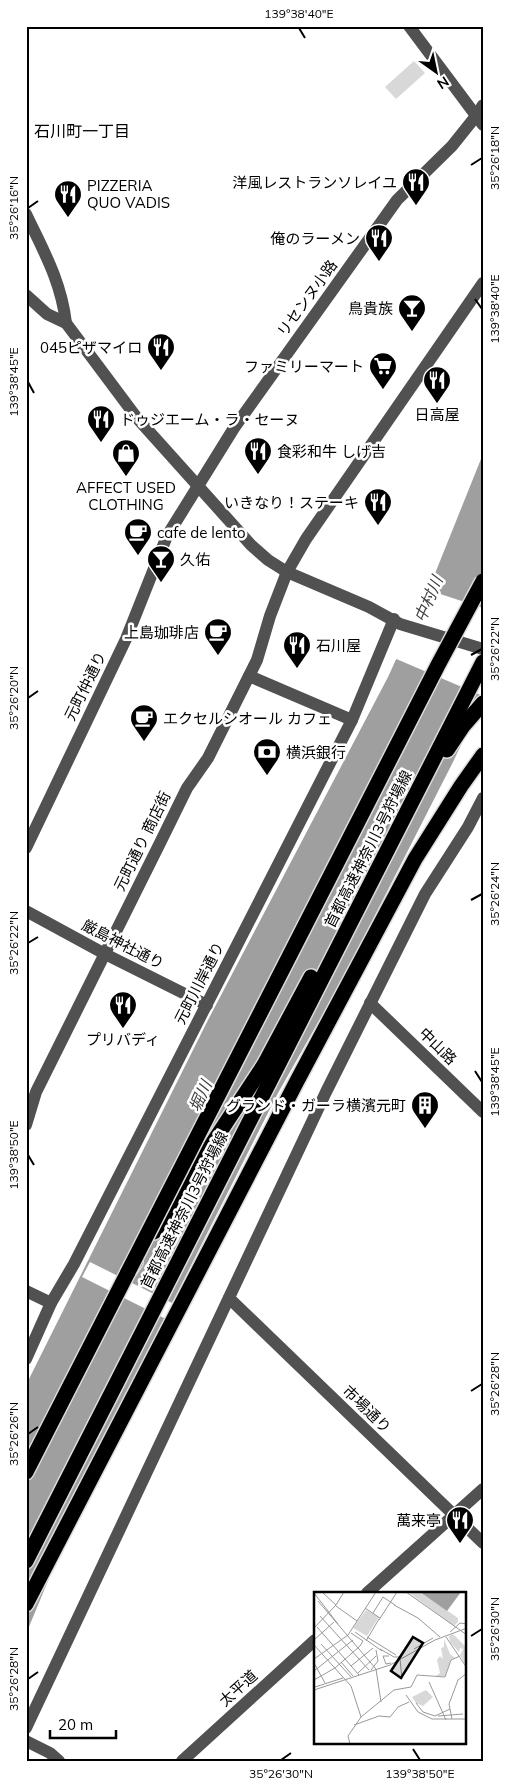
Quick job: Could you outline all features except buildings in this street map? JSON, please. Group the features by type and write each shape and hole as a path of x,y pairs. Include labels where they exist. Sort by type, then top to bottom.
{"highway":[{"name":"首都高速神奈川3号狩場線","path":"26,1472 438,665 483,581"},
{"name":"首都高速神奈川3号狩場線","path":"26,1561 483,662"},
{"path":"128,1272 264,1065 386,836 463,726 482,704"},
{"path":"26,1604 297,1081 411,867 460,786 483,755"}],"street":[{"path":"409,26 480,116"},
{"name":"リセンヌ小路","path":"167,536 234,428 397,200 480,116"},
{"path":"26,214 57,279 64,305 66,323"},
{"name":"元町通り 商店街","path":"26,1125 36,1092 176,808 186,788 208,758 249,676 287,572 306,539 483,283"},
{"path":"26,295 47,314 66,323 130,409 197,487 251,545 268,560 287,572 369,606 397,622 483,649"},
{"name":"元町仲通り","path":"26,848 126,639 167,536"},
{"name":"元町川岸通り","path":"26,1359 51,1303 74,1264 352,720 397,622"},
{"path":"249,676 352,720"},
{"path":"26,1728 326,1092 425,894 468,827 483,798"},
{"name":"厳島神社通り","path":"26,911 105,954 207,1005"},
{"name":"中山路","path":"370,1003 483,1112"},
{"path":"26,1291 51,1303"},
{"name":"市場通り","path":"228,1298 483,1543"},
{"path":"368,1592 483,1489"},
{"name":"太平道","path":"182,1761 314,1641"},
{"path":"26,1741 50,1753 59,1761"}],"shaded area":[{"path":"414,61 425,73 396,99 385,87"}],"water":[{"path":"483,454 483,698 453,762 342,980 278,1093 122,1402 26,1634 26,1385 208,1020 388,677 432,581"}],"pier":[{"path":"425,589 483,608 483,696 394,658"},
{"path":"90,1262 174,1304 166,1319 82,1277"}],"place":[{"name":"洋風レストランソレイユ","path":"416,206"},
{"name":"PIZZERIA QUO VADIS","path":"68,218"},
{"name":"俺のラーメン","path":"379,262"},
{"name":"鳥貴族","path":"412,332"},
{"name":"045ピザマイロ","path":"161,371"},
{"name":"ファミリーマート","path":"383,390"},
{"name":"日高屋","path":"437,404"},
{"name":"ドゥジエーム・ラ・セーヌ","path":"101,443"},
{"name":"食彩和牛 しげ吉","path":"258,475"},
{"name":"AFFECT USED CLOTHING","path":"126,477"},
{"name":"いきなり！ステーキ","path":"378,526"},
{"name":"cafe de lento","path":"138,556"},
{"name":"久佑","path":"161,583"},
{"name":"上島珈琲店","path":"218,656"},
{"name":"石川屋","path":"297,669"},
{"name":"エクセルシオール カフェ","path":"144,742"},
{"name":"横浜銀行","path":"267,776"},
{"name":"プリバディ","path":"123,1029"},
{"name":"グランド・ガーラ横濱元町","path":"425,1129"},
{"name":"萬来亭","path":"460,1544"}],"district":[{"name":"石川町一丁目","path":"82,131"}],"water label":[{"name":"中村川","path":"428,599"},
{"name":"堀川","path":"200,1096"}]}
